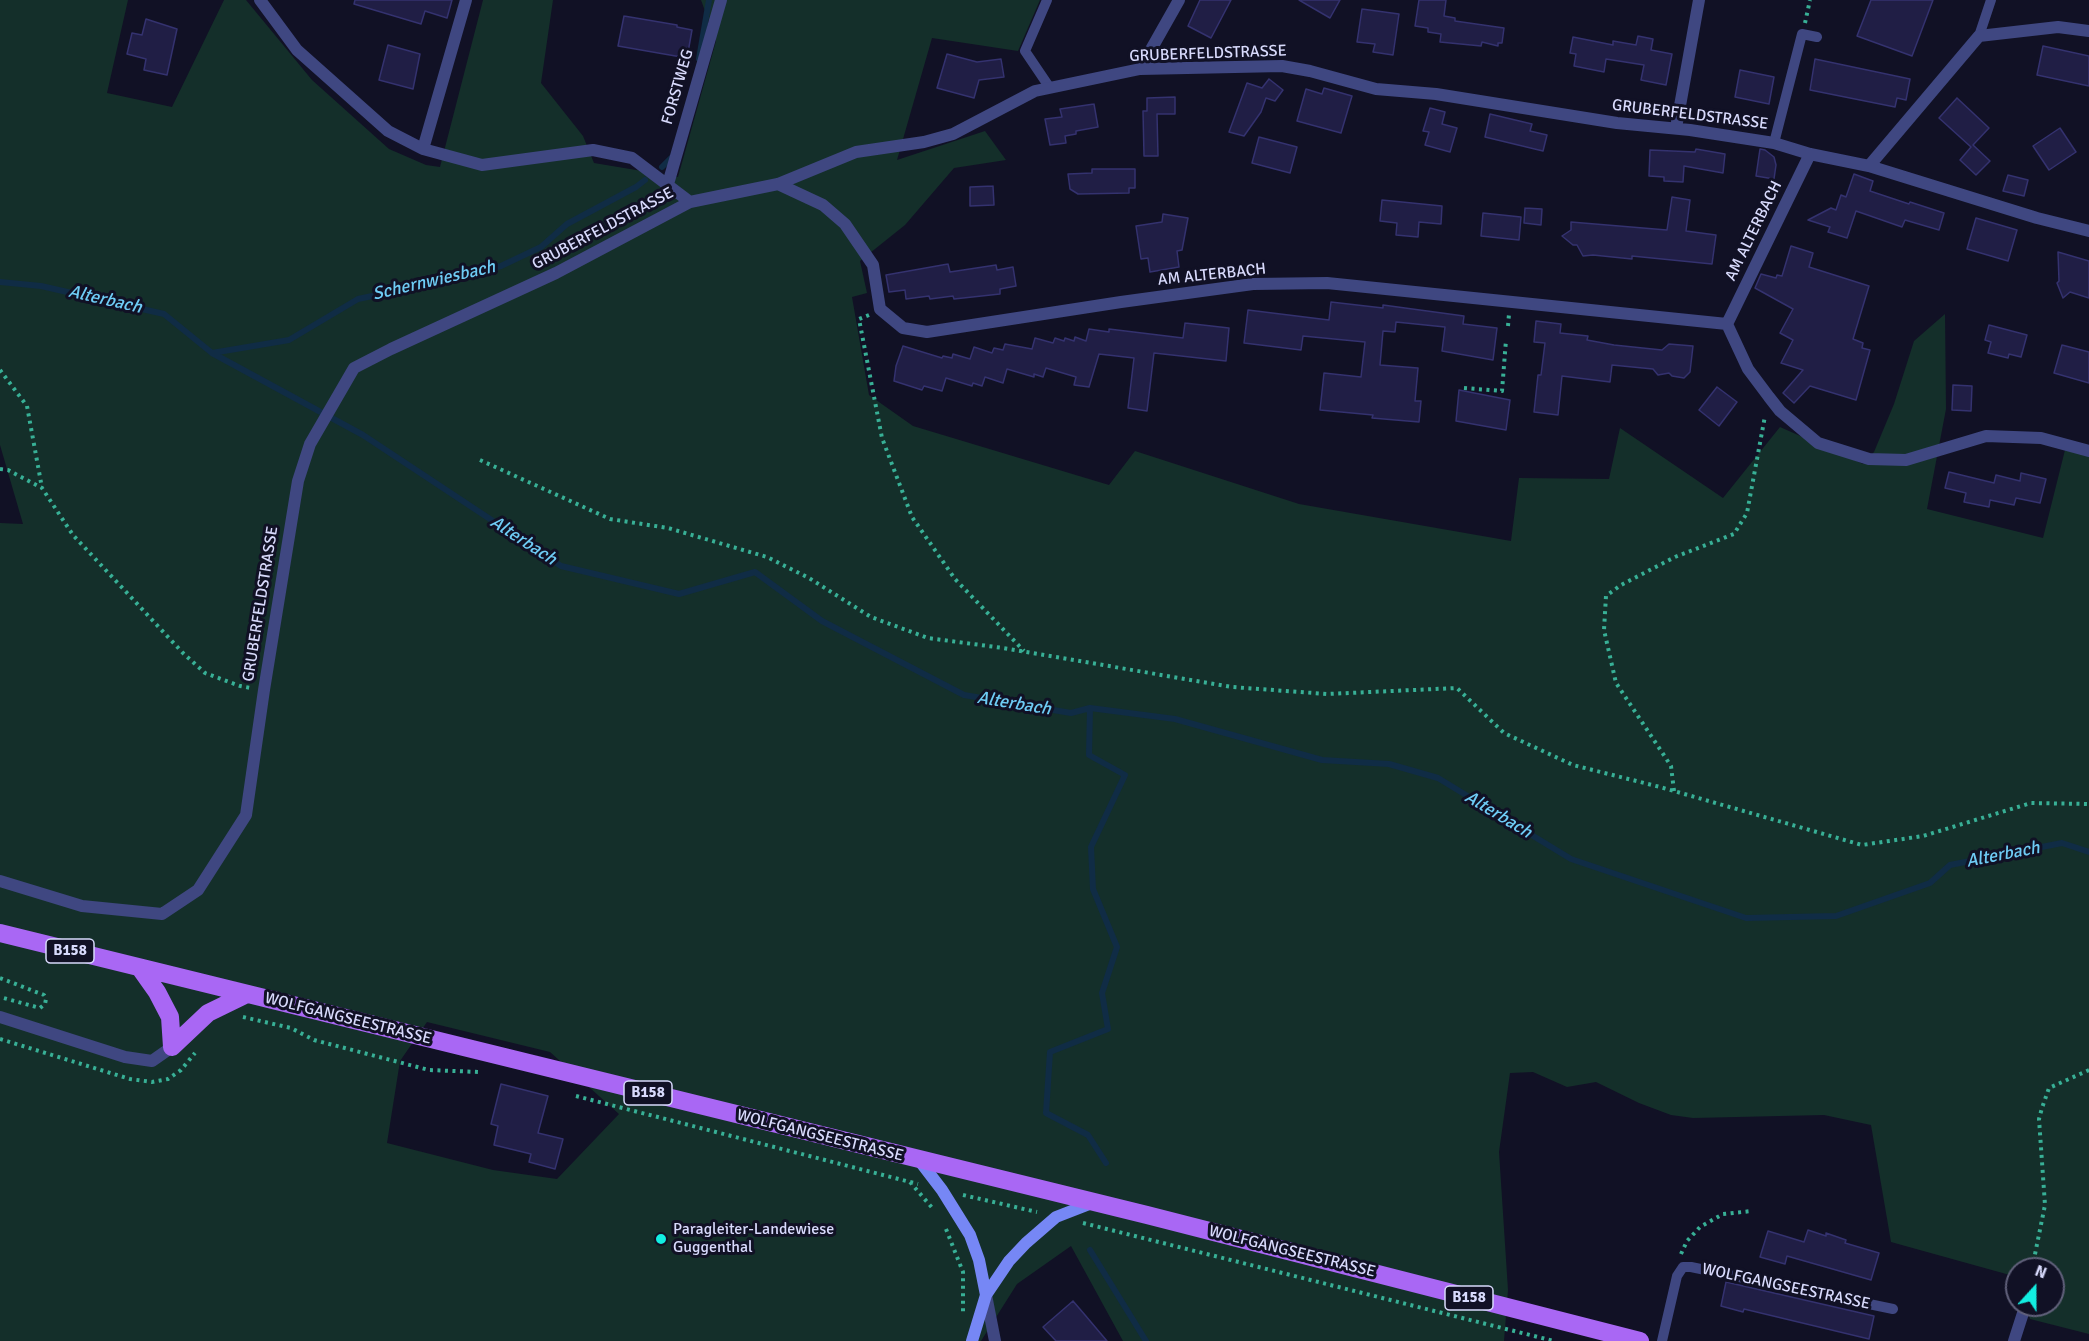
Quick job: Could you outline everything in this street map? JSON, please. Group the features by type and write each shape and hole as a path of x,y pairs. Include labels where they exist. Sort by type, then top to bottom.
{"main road":[{"name":"WOLFGANGSEESTRASSE","path":"0,933 1147,1215 1640,1341"},
{"path":"140,968 157,992 170,1017 172,1047"},
{"path":"172,1047 208,1013 247,994"},
{"path":"919,1160 942,1190 970,1235 979,1260 986,1295"},
{"path":"972,1341 986,1295 1009,1261 1056,1217 1092,1203"}],"street":[{"path":"260,0 297,50 388,131 423,148 482,165 593,150 632,158 690,202"},
{"path":"423,148 466,0"},
{"name":"FORSTWEG","path":"668,184 721,0"},
{"path":"1140,69 1179,0"},
{"path":"1676,128 1699,0"},
{"path":"1869,166 1979,36 2058,27 2089,31"},
{"name":"GRUBERFELDSTRASSE","path":"0,881 82,906 162,914 198,890 246,815 298,481 310,444 354,368 556,273 690,202 778,184 856,152 924,142 953,134 1035,91 1140,69 1282,66 1376,89 1436,94 1617,123 1676,128 1774,143 1810,154 1869,166 2037,218 2089,231"},
{"name":"AM ALTERBACH","path":"880,309 903,328 927,332 1253,284 1327,284 1727,324 1810,154"},
{"path":"778,184 823,205 844,224 873,265 880,309"},
{"path":"1727,324 1748,369 1769,397 1780,411 1818,443 1869,459 1906,460 1986,436 2041,438 2089,451"},
{"path":"0,1017 125,1057 152,1061 172,1047"},
{"path":"986,1295 995,1341"},
{"path":"2014,1341 2022,1317"}],"lane":[{"path":"1047,0 1025,51 1050,88"},
{"path":"1979,36 1991,0"},
{"path":"1774,143 1802,34 1817,37"},
{"name":"WOLFGANGSEESTRASSE","path":"1662,1341 1677,1276 1683,1268 1691,1267 1893,1309"}],"path":[{"path":"1802,34 1810,0"},
{"path":"880,309 860,319 882,438 912,517 955,579 1024,651"},
{"path":"1464,388 1502,392 1506,340"},
{"path":"0,370 27,406 42,488 73,535 205,673 240,686 264,690"},
{"path":"1674,791 1671,766 1616,683 1604,630 1606,596 1621,585 1675,557 1734,534 1747,513 1769,397"},
{"path":"480,460 610,519 668,528 767,557 809,578 871,617 928,638 1024,651 1232,687 1327,694 1457,688 1504,734 1573,765 1674,791 1862,845 1923,836 2031,803 2089,804"},
{"path":"0,469 8,470 42,488"},
{"path":"0,978 44,995 46,999 45,1004 40,1008 0,997"},
{"path":"233,1020 243,1017 291,1028 314,1040 429,1070 476,1071 487,1074"},
{"path":"0,1039 130,1079 152,1082 168,1079 181,1070 202,1044"},
{"path":"2034,1257 2045,1205 2039,1119 2049,1088 2089,1070"},
{"path":"566,1093 909,1182 1554,1341"},
{"path":"909,1182 936,1212"},
{"path":"1677,1276 1679,1257 1687,1241 1700,1227 1723,1214 1752,1211"},
{"path":"943,1220 963,1272 962,1316"}],"green space":[{"path":"0,0 128,0 107,93 172,107 224,0 246,0 312,80 389,149 426,165 440,167 483,0 553,0 541,83 583,136 594,163 678,177 716,41 701,0 1040,0 1018,51 932,38 897,160 985,131 1006,160 954,168 905,225 860,261 867,293 852,297 869,395 913,426 1109,485 1135,451 1299,504 1511,541 1519,478 1609,479 1620,428 1723,498 1780,427 1863,464 1874,452 1894,404 1914,341 1945,314 1946,409 1927,509 2043,538 2065,450 2089,456 2089,1334 2030,1319 2029,1317 2065,1317 2065,1257 2005,1257 2005,1274 1891,1242 1871,1125 1824,1115 1693,1118 1671,1115 1639,1103 1596,1082 1567,1087 1533,1072 1510,1073 1499,1152 1508,1290 1504,1341 1123,1341 1071,1246 1017,1284 981,1341 0,1341 0,523 23,524 0,445","holes":["427,1022 550,1052 619,1114 557,1179 493,1170 387,1143 400,1061"]}],"building":[{"path":"355,0 452,0 447,18 425,11 421,24 354,4"},
{"path":"1200,0 1231,0 1211,38 1188,26"},
{"path":"1299,0 1340,0 1330,18"},
{"path":"1419,0 1446,0 1444,16 1455,18 1455,21 1504,28 1502,43 1498,43 1498,46 1482,42 1481,46 1440,42 1441,34 1428,32 1428,28 1415,26"},
{"path":"1871,0 1933,0 1912,56 1857,36"},
{"path":"1362,9 1399,14 1393,55 1373,52 1375,44 1357,42"},
{"path":"624,16 677,25 677,27 692,30 687,58 618,46"},
{"path":"146,19 177,29 167,75 144,70 146,59 127,54 132,33 142,35"},
{"path":"1638,36 1653,39 1651,50 1672,54 1666,85 1641,80 1644,65 1606,59 1604,72 1574,66 1576,54 1570,53 1573,37 1613,45 1613,41 1636,45"},
{"path":"388,45 420,54 413,89 379,80"},
{"path":"2043,46 2089,56 2089,86 2037,75"},
{"path":"947,54 977,62 1001,59 1004,77 979,80 974,98 937,88"},
{"path":"1815,59 1910,79 1906,100 1897,98 1895,107 1810,90"},
{"path":"1740,70 1774,77 1769,104 1735,97"},
{"path":"1269,79 1283,90 1275,101 1266,98 1261,112 1244,136 1229,132 1247,83 1262,88"},
{"path":"1324,88 1352,96 1341,133 1297,121 1306,89 1322,94"},
{"path":"1175,97 1175,114 1157,114 1158,156 1144,156 1143,111 1147,111 1147,98"},
{"path":"1957,98 1989,128 1973,145 1990,161 1976,175 1960,160 1971,147 1939,118"},
{"path":"1094,104 1098,127 1076,131 1076,134 1065,136 1066,143 1050,145 1045,119 1062,117 1060,109"},
{"path":"1430,108 1445,112 1442,124 1457,128 1450,152 1425,145 1429,132 1423,131"},
{"path":"1490,114 1532,124 1530,131 1547,135 1543,151 1485,137"},
{"path":"2060,128 2076,152 2049,170 2033,146"},
{"path":"1259,137 1297,147 1290,173 1252,163"},
{"path":"1696,149 1725,154 1723,173 1684,166 1683,182 1664,181 1664,177 1649,176 1650,150 1695,152"},
{"path":"1760,149 1774,157 1776,165 1774,179 1756,176"},
{"path":"1092,169 1135,169 1135,188 1129,188 1129,193 1078,194 1070,189 1068,174 1092,173"},
{"path":"1854,174 1873,181 1870,191 1944,213 1939,230 1905,220 1902,227 1856,211 1847,238 1828,232 1830,227 1808,220 1831,208 1836,210 1841,195 1846,197"},
{"path":"2008,175 2028,180 2024,196 2003,191"},
{"path":"993,186 994,205 970,206 970,187"},
{"path":"1672,197 1690,200 1686,231 1716,235 1712,264 1632,256 1632,259 1583,256 1577,245 1573,245 1562,236 1571,230 1571,222 1667,230"},
{"path":"1382,200 1442,206 1441,224 1419,222 1418,237 1396,235 1397,223 1380,221"},
{"path":"1525,208 1542,209 1541,225 1524,223"},
{"path":"1483,213 1521,217 1519,240 1481,236"},
{"path":"1163,214 1188,218 1182,250 1177,251 1179,267 1150,272 1148,258 1141,259 1136,226 1162,222"},
{"path":"1976,218 2017,230 2008,261 1967,249"},
{"path":"1791,246 1813,253 1809,267 1869,286 1853,339 1863,343 1862,348 1870,350 1856,400 1810,386 1794,403 1783,393 1803,370 1781,363 1793,340 1780,333 1793,309 1755,288 1761,274 1776,278 1777,275 1782,276"},
{"path":"2058,252 2089,261 2089,298 2070,292 2063,298 2057,283 2059,281"},
{"path":"948,264 950,272 996,265 997,270 1013,267 1016,286 1000,289 1000,294 954,299 953,296 930,299 929,296 906,299 905,290 889,292 886,275"},
{"path":"1331,302 1383,308 1383,305 1464,316 1463,324 1497,328 1493,360 1442,351 1445,327 1396,322 1395,332 1383,331 1380,365 1418,368 1415,401 1421,401 1419,422 1320,410 1324,373 1361,377 1365,342 1303,336 1301,350 1244,343 1248,310 1329,320"},
{"path":"1536,321 1561,324 1560,333 1588,336 1587,340 1614,345 1662,350 1669,344 1693,346 1690,372 1684,378 1672,376 1669,373 1658,375 1653,369 1612,365 1610,382 1562,376 1558,415 1534,412 1538,375 1541,375 1545,343 1534,342"},
{"path":"1185,323 1229,328 1226,361 1154,353 1147,411 1128,408 1134,358 1099,354 1089,387 1074,385 1076,377 1046,368 1043,377 1034,374 1034,377 1007,369 1003,383 985,377 982,386 973,383 972,386 946,378 942,391 924,386 922,390 894,381 903,346 942,358 943,356 952,358 953,354 970,359 974,347 992,353 994,348 1003,350 1005,344 1032,349 1035,338 1053,343 1055,338 1074,341 1075,337 1086,341 1089,329 1109,332 1109,329 1183,338"},
{"path":"1989,325 2027,335 2021,357 2009,354 2008,358 1988,353 1991,342 1985,340"},
{"path":"2062,345 2089,352 2089,383 2054,373"},
{"path":"1953,385 1972,386 1971,411 1952,410"},
{"path":"1717,387 1737,402 1719,426 1699,410"},
{"path":"1459,390 1510,400 1506,430 1456,421"},
{"path":"1949,472 1994,483 1996,475 2020,481 2021,473 2046,479 2040,503 2016,498 2014,505 1990,500 1989,507 1964,502 1966,493 1945,488"},
{"path":"501,1084 548,1096 538,1133 563,1139 555,1169 529,1162 531,1154 494,1145 498,1126 491,1124"},
{"path":"1808,1230 1826,1236 1826,1233 1846,1240 1845,1243 1879,1253 1871,1280 1787,1256 1785,1264 1760,1257 1768,1231 1804,1242"},
{"path":"1726,1282 1874,1316 1869,1339 1744,1309 1743,1312 1721,1306"},
{"path":"1073,1301 1107,1341 1056,1341 1043,1327"}],"waterway":[{"name":"Schernwiesbach","path":"699,59 709,0"},
{"name":"Schernwiesbach","path":"662,167 671,158"},
{"name":"Schernwiesbach","path":"212,353 289,340 358,299 501,266 541,247 567,224 645,180"},
{"name":"Alterbach","path":"0,282 41,286 164,314 212,353 363,435 561,566 679,594 755,572 822,621 964,695 1071,713 1090,708 1175,719 1322,760 1389,764 1438,778 1571,859 1746,918 1836,916 1930,883 1950,865 2062,843 2089,852"},
{"path":"1090,708 1089,755 1125,775 1091,847 1093,889 1117,947 1102,993 1108,1029 1050,1052 1046,1113 1088,1135 1106,1163"},
{"path":"1090,1250 1146,1341"}],"place":[{"name":"Paragleiter-Landewiese Guggenthal","path":"661,1239"}]}
